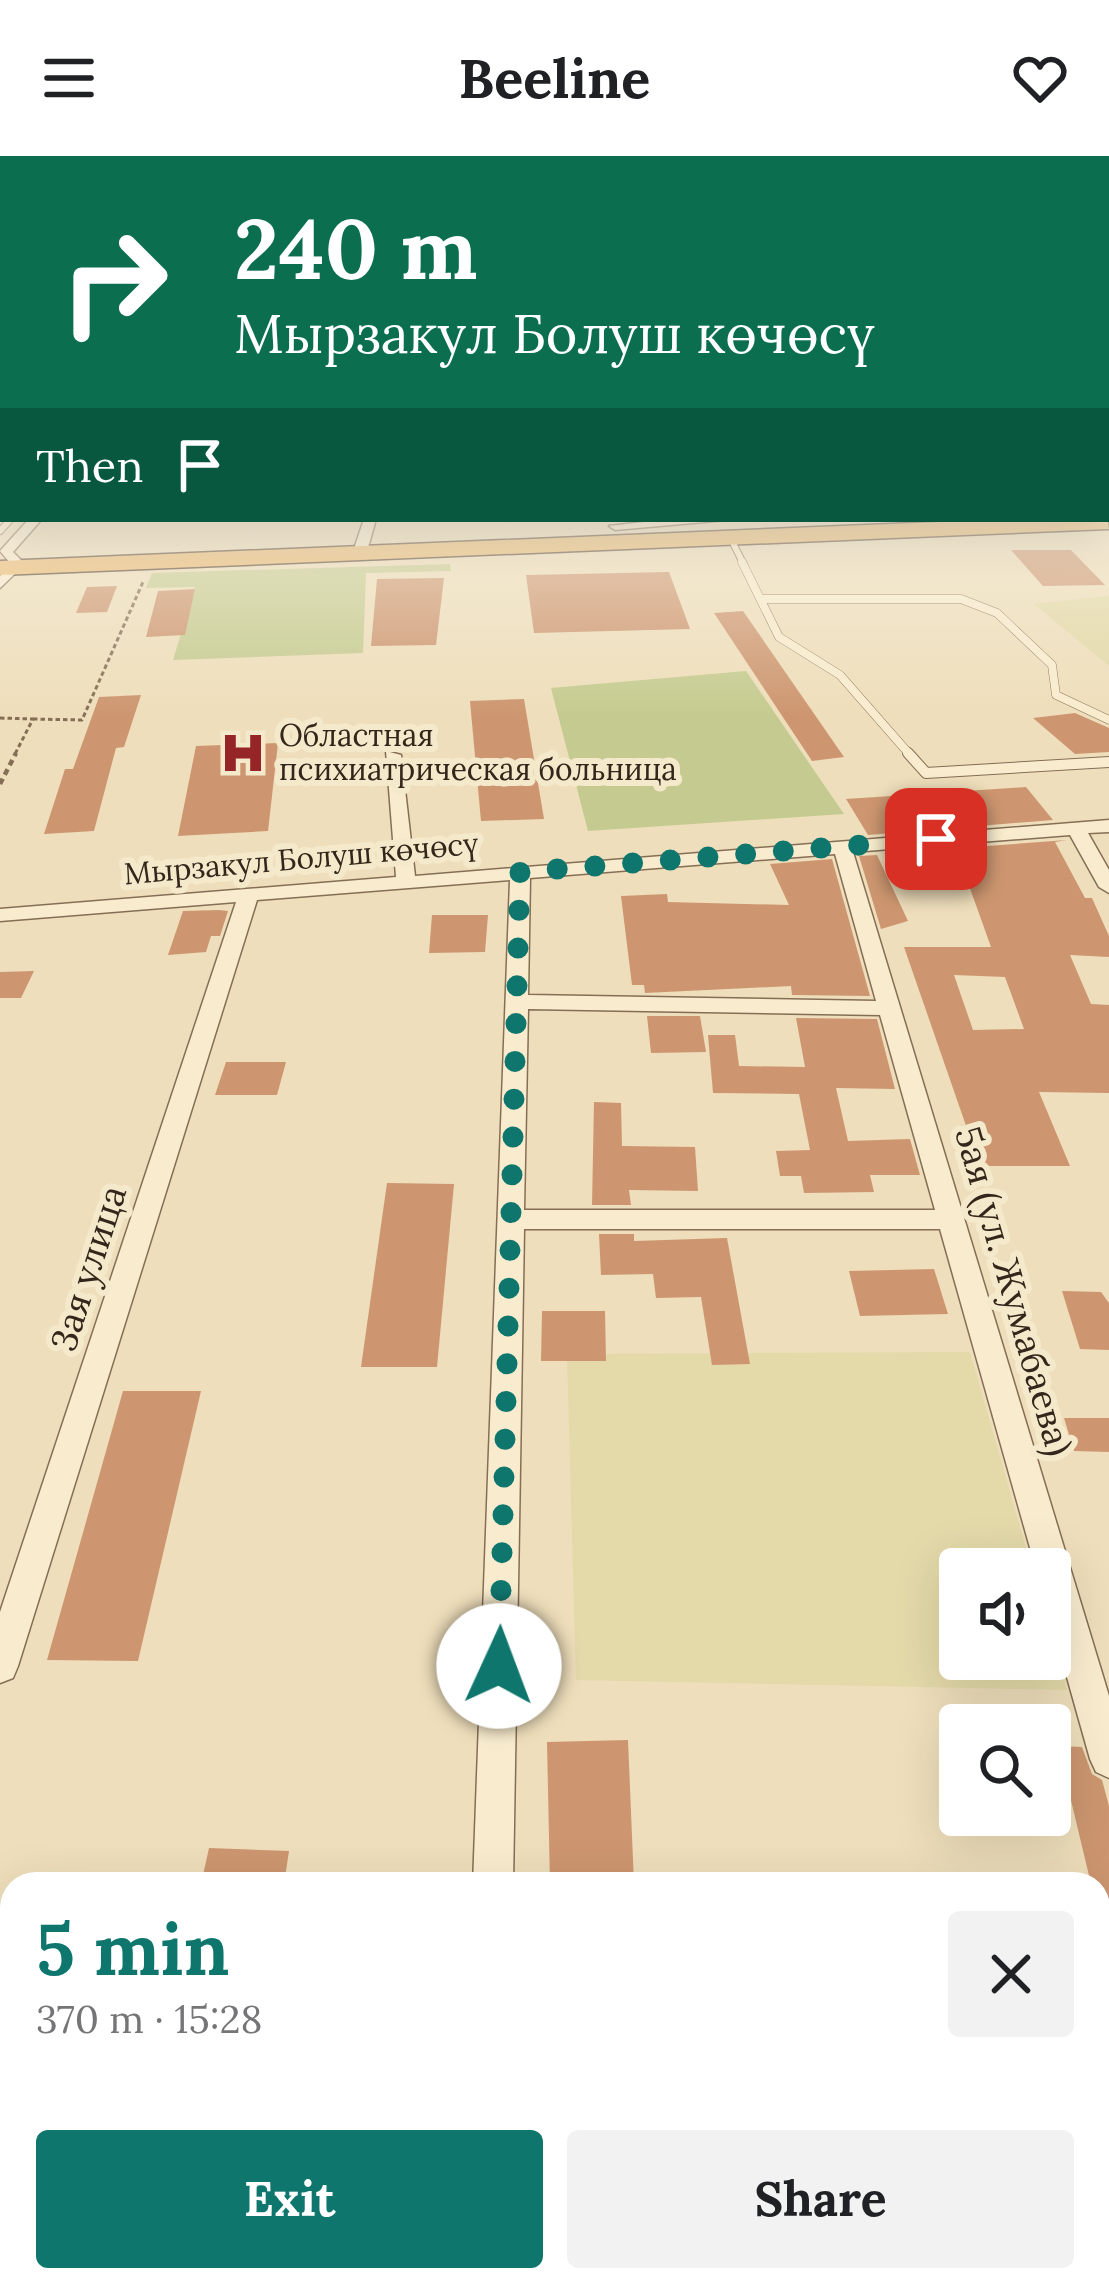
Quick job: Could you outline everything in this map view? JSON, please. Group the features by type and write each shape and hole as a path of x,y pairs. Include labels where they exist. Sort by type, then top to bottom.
{"highway":[{"path":"5,573 358,555 616,529 1109,522"}],"street":[{"path":"5,573 16,558 6,552 33,522"},
{"path":"358,555 369,522"},
{"path":"392,755 406,880"},
{"name":"Мырзакул Болуш көчөсү","path":"0,915 1109,826"},
{"path":"1076,829 1109,886"},
{"name":"5ая (ул. Жумабаева)","path":"842,846 1109,1759"},
{"path":"493,1872 520,872"},
{"name":"3ая улица","path":"0,1666 249,893"},
{"path":"515,1003 889,1007"},
{"path":"512,1220 954,1219"}],"lane":[{"path":"731,528 778,637 840,675 926,773 1109,762"},
{"path":"761,599 961,599 997,613 1052,665 1056,695 1109,720"}],"path":[{"path":"0,718 82,720 151,562"},
{"path":"0,784 32,719"}],"shaded area":[{"path":"1109,596 1109,666 1034,604"},
{"path":"970,1352 1026,1548 939,1548 939,1680 1064,1680 1067,1690 576,1680 567,1354"}],"green space":[{"path":"450,564 451,571 366,573 363,653 173,660 195,587 146,588 152,573"},
{"path":"746,671 844,814 588,831 551,688"}],"building":[{"path":"1011,550 1071,550 1105,585 1043,586"},
{"path":"669,572 690,629 534,633 526,575"},
{"path":"444,578 436,645 371,646 377,579"},
{"path":"117,586 107,612 76,613 87,587"},
{"path":"195,589 185,635 146,637 158,591"},
{"path":"743,611 844,757 812,761 714,613"},
{"path":"141,695 124,747 116,748 94,831 44,834 65,769 73,769 99,697"},
{"path":"524,699 544,819 481,821 470,701"},
{"path":"1075,713 1109,728 1109,752 1075,754 1033,718"},
{"path":"278,743 268,831 178,836 196,746"},
{"path":"1026,787 1053,820 868,835 846,799"},
{"path":"1067,840 1055,842 1085,898 1092,898 1109,936 1109,957 1070,955 1091,1004 1109,1005 1109,1093 1039,1092 1070,1166 980,1166 904,947 991,947 967,880 953,881 935,853 881,854","holes":["954,975 1005,977 1024,1029 973,1030"]},
{"path":"877,855 908,921 881,929 859,856"},
{"path":"832,859 870,996 792,995 791,986 645,993 644,985 632,985 621,896 667,894 668,902 789,905 770,864"},
{"path":"183,911 228,911 220,936 211,936 206,952 168,955"},
{"path":"432,915 488,915 485,952 429,953"},
{"path":"34,971 21,998 0,998 0,972"},
{"path":"647,1016 700,1016 706,1052 651,1053"},
{"path":"796,1018 877,1019 895,1089 836,1088 848,1141 910,1139 920,1175 870,1175 874,1192 804,1193 801,1176 780,1176 776,1151 810,1150 799,1094 713,1093 708,1035 735,1035 739,1066 805,1067"},
{"path":"226,1062 286,1062 277,1095 215,1095"},
{"path":"594,1102 621,1103 622,1146 695,1147 698,1191 629,1190 631,1205 592,1205"},
{"path":"387,1183 454,1184 437,1367 361,1367"},
{"path":"599,1234 634,1234 634,1241 727,1238 750,1364 712,1365 701,1297 656,1298 653,1274 601,1275"},
{"path":"934,1269 948,1314 860,1316 849,1271"},
{"path":"1062,1291 1101,1292 1109,1303 1109,1350 1080,1349"},
{"path":"542,1311 605,1311 606,1361 541,1361"},
{"path":"123,1391 201,1391 138,1661 47,1660"},
{"path":"1064,1418 1109,1418 1109,1452 1074,1451"},
{"path":"628,1740 634,1872 550,1872 547,1742"},
{"path":"1071,1747 1082,1747 1092,1774 1102,1780 1109,1806 1109,1872 1088,1872 1071,1800"},
{"path":"209,1848 289,1851 286,1872 204,1872"}],"place":[{"name":"Областная психиатрическая больница","path":"243,753"}],"route":[{"path":"499,1666 520,872 936,839"}]}
